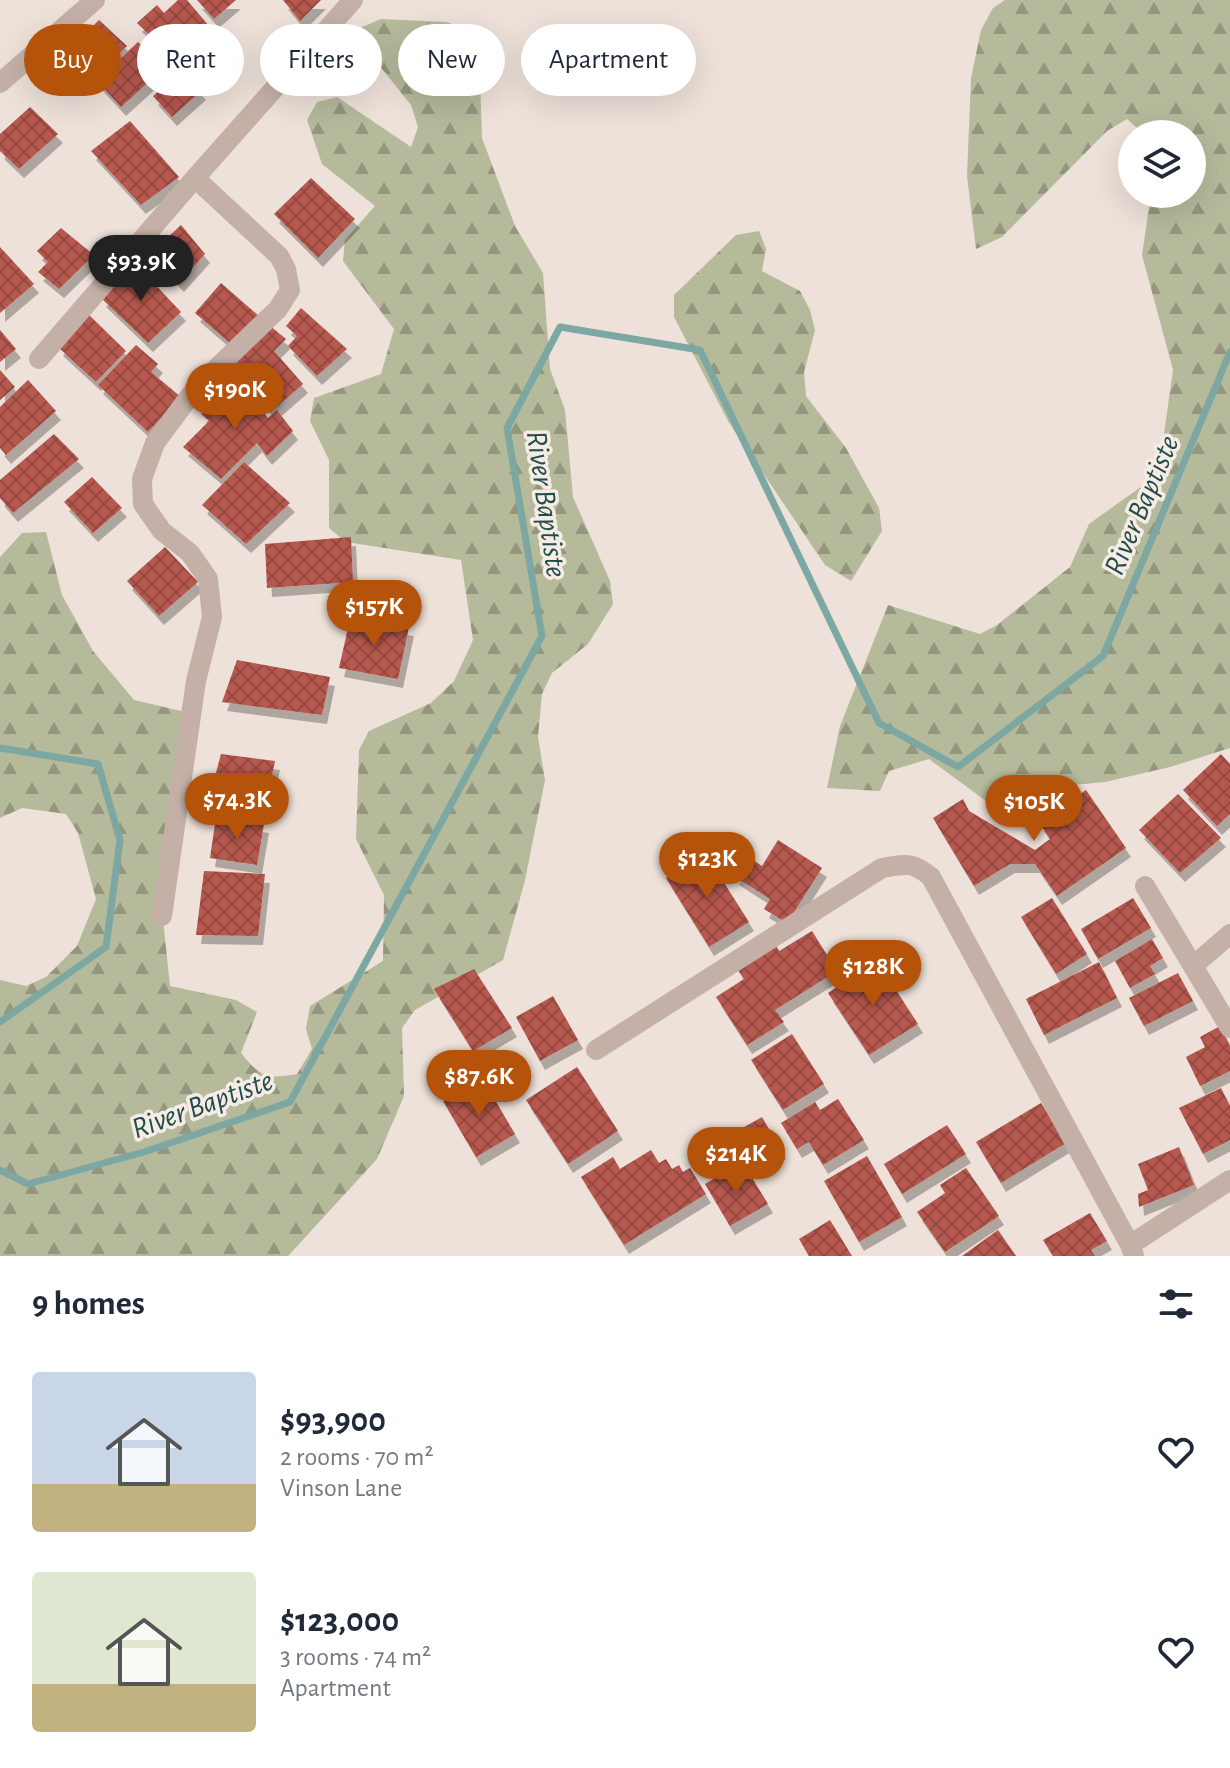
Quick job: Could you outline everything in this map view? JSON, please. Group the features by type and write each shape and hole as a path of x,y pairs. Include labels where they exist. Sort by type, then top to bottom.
{"street":[{"path":"0,83 95,0"},
{"path":"39,359 353,0"},
{"path":"162,916 196,681 212,617 208,579 190,553 162,531 143,504 142,479 155,443 195,389 278,309 290,290 286,269 279,256 195,178"},
{"path":"596,1050 882,868 909,863 931,877 1132,1251 1230,1180"},
{"path":"1145,886 1230,1028"},
{"path":"1193,966 1230,934"}],"green space":[{"path":"1005,0 1230,0 1230,748 1170,767 1105,782 1073,785 1010,821 929,759 889,771 880,791 827,788 840,726 888,605 980,634 997,625 1070,567 1089,524 1145,484 1163,441 1173,370 1142,255 1149,208 1206,208 1206,120 1118,120 1118,124 1107,131 1002,237 976,249 967,176 971,78 981,30 993,8"},
{"path":"381,19 452,24 398,24 398,89 382,69 382,24 369,24"},
{"path":"404,96 481,96 482,138 515,226 543,273 550,369 565,410 573,497 610,581 613,604 588,644 552,673 542,694 538,737 545,780 525,880 503,960 415,1010 402,1028 404,1096 377,1159 288,1256 0,1256 0,980 26,986 46,977 77,946 96,899 78,833 66,814 22,808 0,818 0,557 22,533 46,532 62,595 93,651 134,700 194,714 163,919 170,986 236,1000 257,1012 241,1053 265,1075 287,1076 297,1074 312,1049 306,1029 310,1006 383,961 384,895 356,839 359,750 369,731 431,703 454,681 473,640 461,560 346,542 329,528 329,460 310,421 314,398 381,374 394,329 343,261 345,240 375,206 322,164 307,120 317,102 337,97 411,147 418,127 411,105"},
{"path":"759,231 766,249 762,271 800,291 810,310 815,330 804,372 806,396 846,448 879,508 882,531 851,581 825,565 728,421 674,317 674,295 736,235"}],"building":[{"path":"178,0 187,0 207,24 137,23 157,5 164,13"},
{"path":"197,0 236,0 214,19"},
{"path":"283,0 321,0 300,21"},
{"path":"137,43 137,92 121,107 111,96 121,96 121,58"},
{"path":"153,96 195,96 172,117"},
{"path":"30,107 58,134 19,169 0,151 0,134"},
{"path":"130,121 179,177 141,205 91,151"},
{"path":"311,178 355,219 318,258 274,214"},
{"path":"181,225 205,254 179,283 151,253"},
{"path":"61,228 94,255 59,289 38,272 48,262 37,251"},
{"path":"0,247 34,284 0,313"},
{"path":"134,262 181,312 148,343 101,298"},
{"path":"221,283 259,316 231,344 195,313"},
{"path":"301,308 347,349 317,376 288,346 297,336 286,326"},
{"path":"87,313 126,351 96,382 58,347"},
{"path":"269,325 286,339 274,351 303,384 271,412 234,364"},
{"path":"0,330 16,349 0,362"},
{"path":"136,345 158,364 151,372 181,397 148,432 98,385"},
{"path":"0,370 15,387 0,400"},
{"path":"236,378 268,418 277,410 293,431 267,456 257,443 221,479 183,447 209,421 201,414"},
{"path":"28,380 56,411 6,455 0,448 0,407"},
{"path":"54,434 79,459 13,513 0,498 0,480"},
{"path":"244,462 290,503 246,544 202,505"},
{"path":"92,477 122,508 93,533 64,502"},
{"path":"351,537 353,582 267,588 265,544"},
{"path":"165,547 198,582 159,616 127,581"},
{"path":"350,619 409,627 398,679 339,668"},
{"path":"237,660 330,677 322,715 222,702"},
{"path":"221,754 275,761 265,810 208,802"},
{"path":"1221,754 1230,764 1230,814 1217,826 1183,790"},
{"path":"1086,790 1126,848 1057,896 1035,864 1010,864 974,886 933,818 963,799 969,811 1035,850 1050,839 1039,822"},
{"path":"1178,794 1221,838 1180,873 1139,830"},
{"path":"216,817 264,824 257,865 210,858"},
{"path":"778,840 822,868 787,923 764,909 770,899 734,876 747,856 762,866"},
{"path":"705,853 749,922 709,947 666,878"},
{"path":"204,871 265,874 258,936 196,935"},
{"path":"1052,898 1087,954 1056,974 1021,917"},
{"path":"1133,898 1151,928 1098,959 1081,929"},
{"path":"812,931 837,971 775,1010 784,1022 747,1045 716,997 744,979 737,969 776,945 779,951"},
{"path":"1152,939 1163,958 1150,966 1155,974 1130,988 1115,961"},
{"path":"877,961 918,1024 869,1055 828,993"},
{"path":"1099,962 1117,998 1044,1035 1026,999"},
{"path":"474,969 512,1028 473,1051 434,989"},
{"path":"1178,973 1193,1001 1144,1026 1129,998"},
{"path":"553,996 578,1040 540,1061 516,1017"},
{"path":"1220,1026 1230,1046 1230,1071 1200,1086 1186,1057 1205,1047 1200,1037"},
{"path":"792,1034 824,1084 783,1110 751,1060"},
{"path":"577,1067 618,1131 568,1164 526,1100"},
{"path":"482,1078 515,1134 476,1157 443,1101"},
{"path":"1221,1088 1230,1106 1230,1140 1203,1154 1179,1108"},
{"path":"838,1099 864,1140 823,1165 809,1142 797,1149 781,1123 815,1102 820,1110"},
{"path":"1041,1103 1066,1143 1001,1183 976,1142"},
{"path":"762,1117 781,1150 744,1171 725,1138"},
{"path":"947,1125 966,1154 902,1194 884,1164"},
{"path":"1179,1147 1194,1185 1139,1207 1138,1194 1148,1190 1138,1164"},
{"path":"651,1150 659,1163 666,1159 672,1169 679,1165 683,1172 690,1168 706,1194 624,1245 581,1177 613,1157 620,1169"},
{"path":"867,1156 902,1217 859,1242 824,1181"},
{"path":"737,1165 746,1179 751,1176 768,1204 730,1226 705,1184"},
{"path":"966,1168 999,1216 945,1252 917,1212 945,1193 940,1185"},
{"path":"1090,1213 1107,1241 1091,1250 1095,1256 1053,1256 1043,1240"},
{"path":"830,1220 852,1256 809,1256 799,1239"},
{"path":"998,1230 1016,1256 962,1256"}],"waterway":[{"name":"River Baptiste","path":"0,1170 28,1184 144,1152 290,1102 542,636 507,428 560,327 700,350 879,723 958,767 1103,656 1230,352"},
{"name":"River Baptiste","path":"0,748 98,764 120,840 106,947 0,1022"}]}
